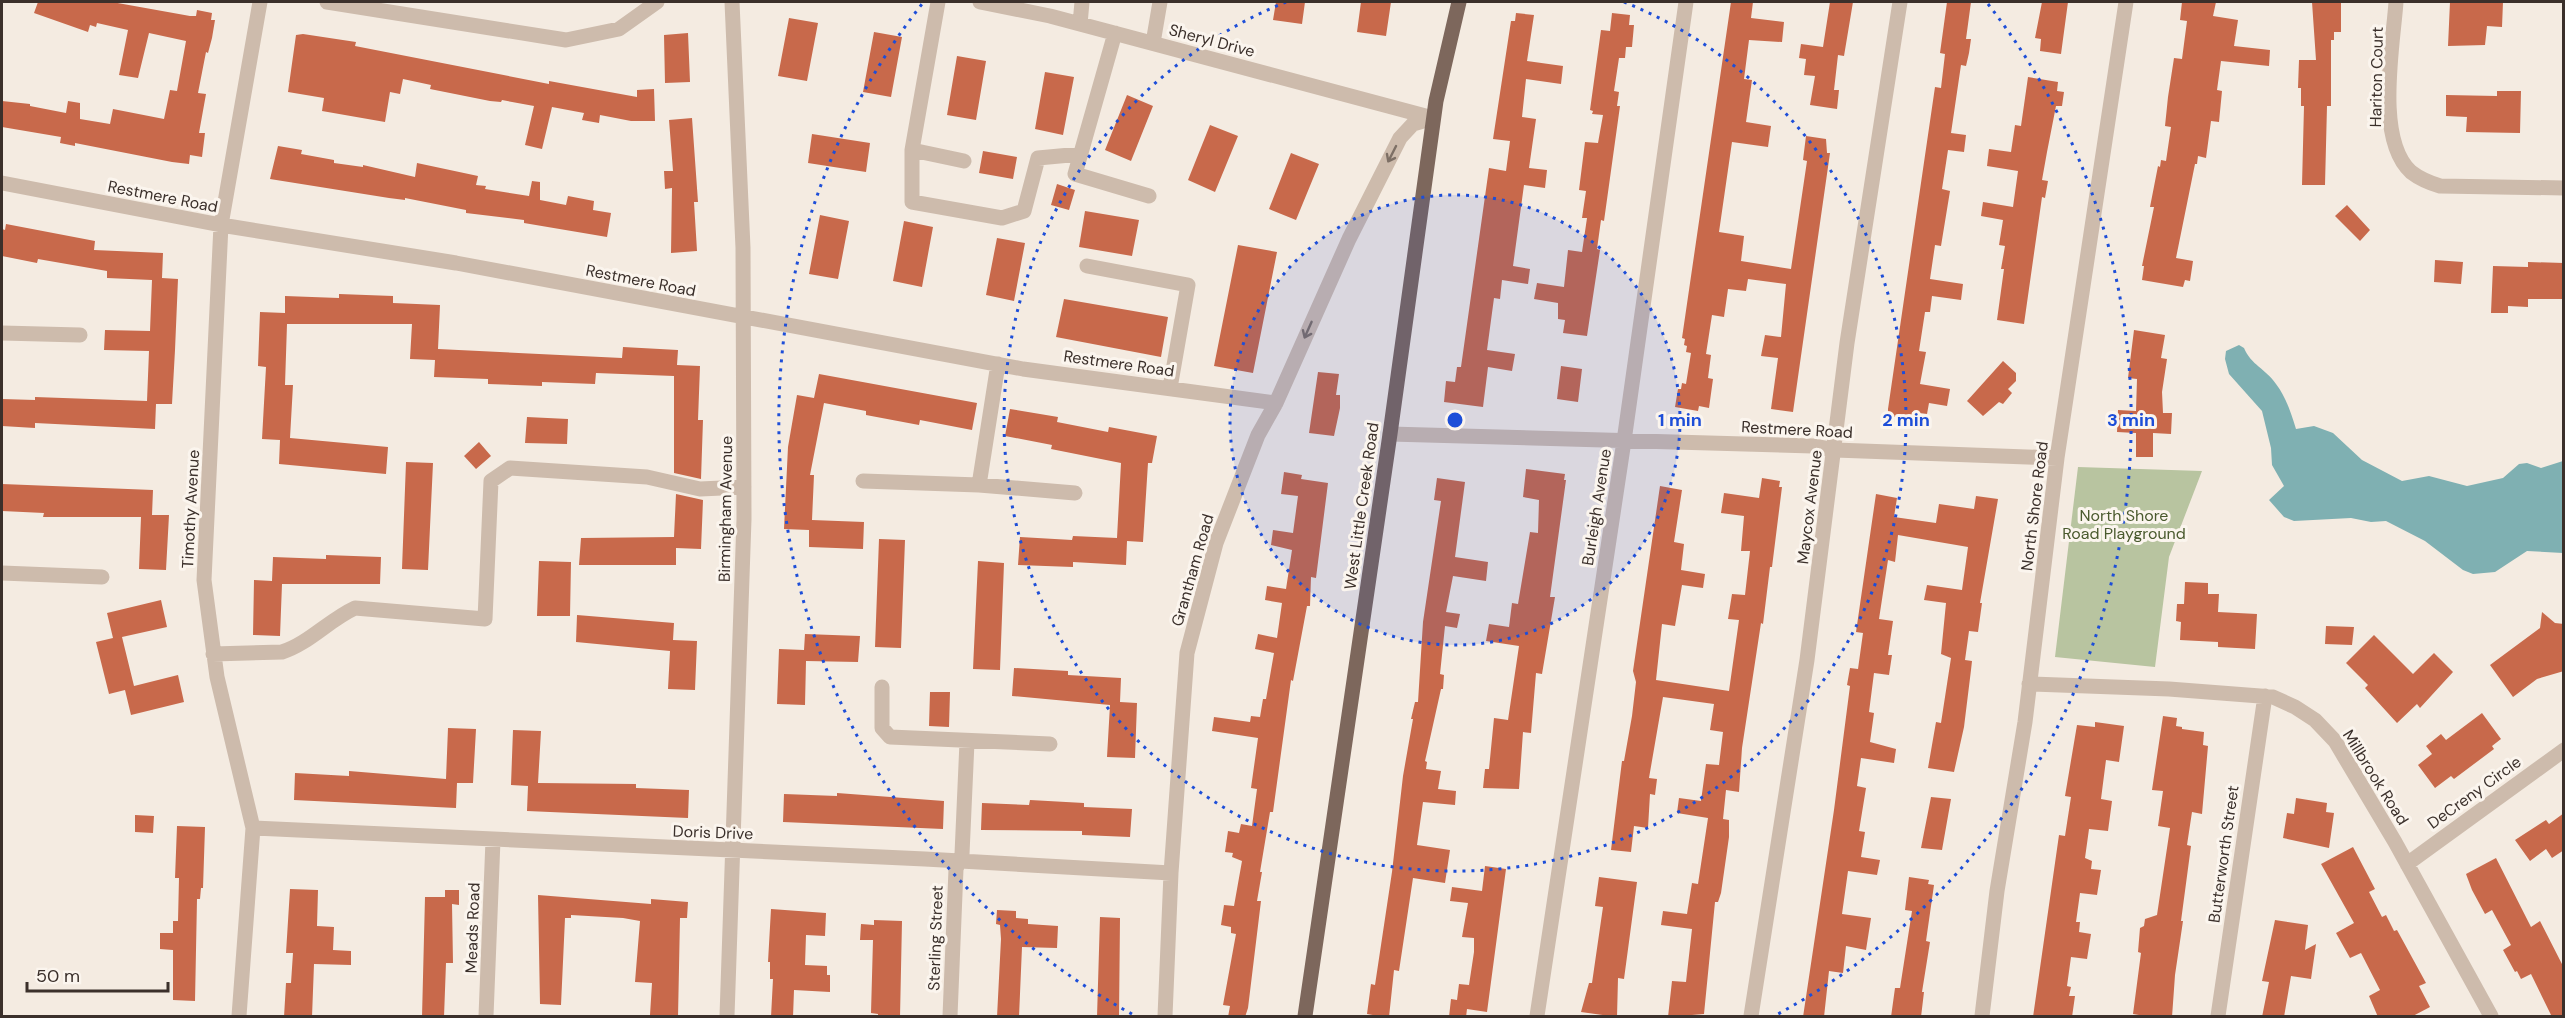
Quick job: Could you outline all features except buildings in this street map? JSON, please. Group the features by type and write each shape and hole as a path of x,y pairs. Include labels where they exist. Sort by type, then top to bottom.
{"main road":[{"name":"West Little Creek Road","path":"1305,1017 1390,434 1433,118 1459,2"}],"street":[{"name":"Timothy Avenue","path":"239,1017 253,828 213,654 204,580 221,225 260,2"},
{"path":"327,2 566,40 619,29 657,2"},
{"name":"Birmingham Avenue","path":"727,1017 744,487 743,248 732,2"},
{"path":"938,2 912,150 912,202 1002,218 1024,210 1038,158 1081,154"},
{"name":"Sheryl Drive","path":"980,2 1080,24 1433,118"},
{"path":"1080,24 1082,2"},
{"path":"1153,43 1160,2"},
{"name":"Burleigh Avenue","path":"1537,1017 1624,441 1686,2"},
{"name":"Maycox Avenue","path":"1751,1017 1807,660 1847,343 1900,2"},
{"name":"North Shore Road","path":"1982,1017 1997,891 2030,684 2058,458 2126,2"},
{"name":"Hariton Court","path":"2396,2 2390,122 2394,143 2403,162 2412,172 2425,181 2440,186 2564,188"},
{"path":"1115,33 1075,174 1149,196"},
{"name":"Grantham Road","path":"1165,1017 1171,873 1187,653 1216,543 1258,435 1276,403 1349,239 1400,138 1413,124 1433,118"},
{"path":"912,150 964,161"},
{"name":"Restmere Road","path":"2,183 221,225 456,263 998,364 1276,403"},
{"path":"1087,266 1188,285 1170,388"},
{"path":"2,333 80,335"},
{"path":"979,485 998,364"},
{"name":"Restmere Road","path":"1390,434 1813,446 1835,450 2058,458"},
{"path":"213,654 282,652 292,649 336,617 355,608 485,619 491,481 510,468 647,477 700,489 744,487"},
{"path":"863,481 979,485 1075,493"},
{"path":"2,573 102,577"},
{"name":"Millbrook Road","path":"2030,684 2169,689 2273,697 2295,706 2315,720 2335,741 2407,864 2491,1017"},
{"path":"882,687 882,728 890,737 1050,744"},
{"name":"Butterworth Street","path":"2218,1017 2265,696"},
{"name":"Sterling Street","path":"950,1017 956,869 962,854 967,742"},
{"name":"DeCreny Circle","path":"2407,864 2564,750"},
{"name":"Doris Drive","path":"253,828 1171,873"},
{"name":"Meads Road","path":"486,1017 493,840"}],"green space":[{"name":"North Shore Road Playground","path":"2078,467 2202,471 2169,557 2155,667 2055,657"}],"water":[{"path":"2239,345 2280,389 2296,429 2314,426 2333,433 2362,460 2402,481 2429,476 2467,486 2503,478 2519,464 2527,463 2541,468 2563,461 2563,553 2527,551 2495,572 2473,574 2463,570 2425,541 2386,521 2371,522 2351,518 2294,521 2284,517 2269,500 2284,486 2272,465 2271,448 2262,411 2229,374 2225,359 2226,351"}]}
